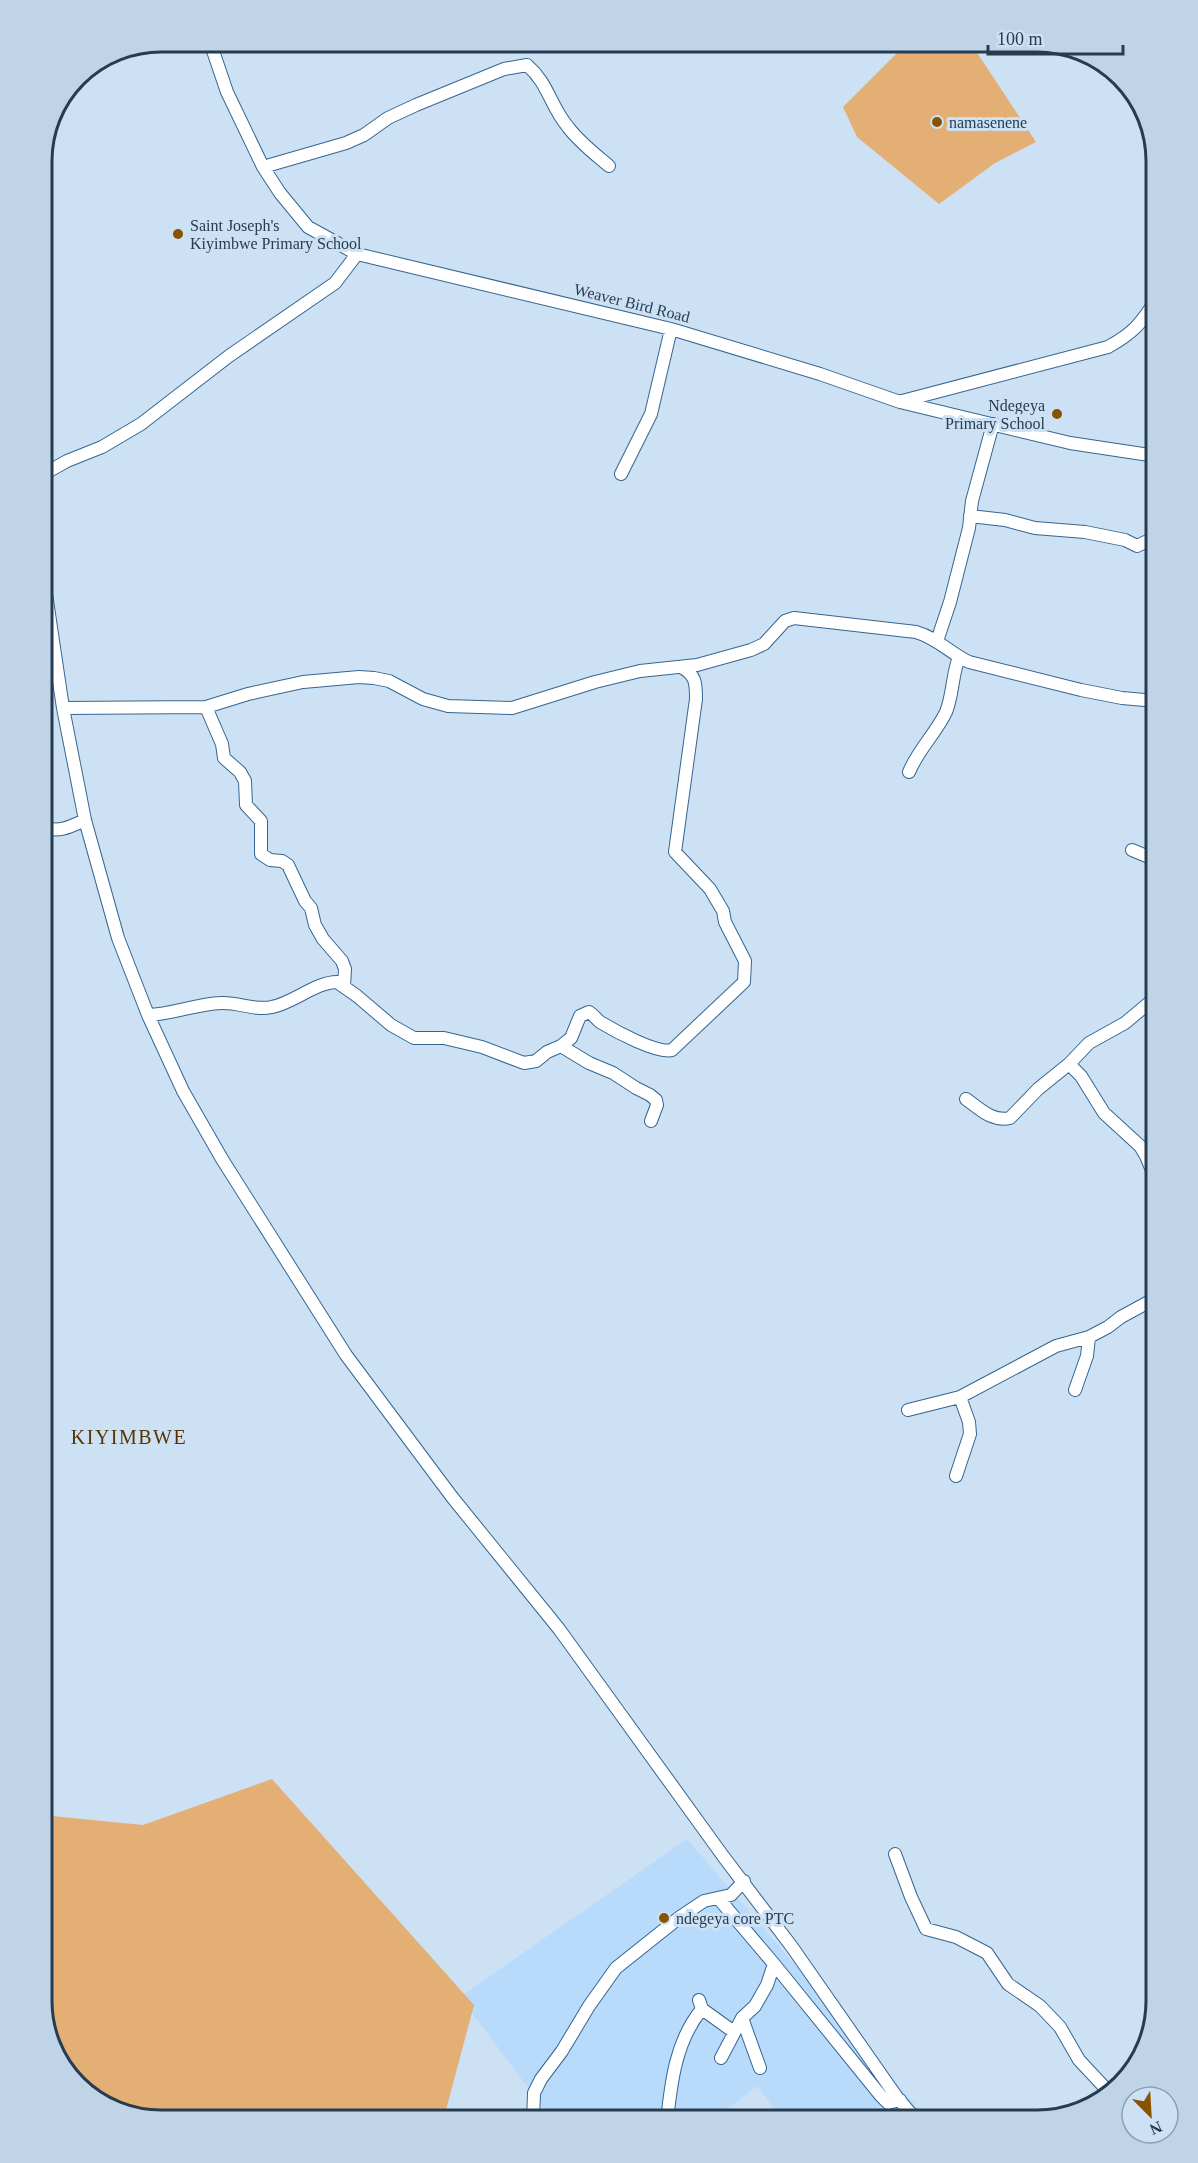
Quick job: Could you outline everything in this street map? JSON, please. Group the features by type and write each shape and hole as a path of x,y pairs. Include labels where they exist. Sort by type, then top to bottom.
{"street":[{"name":"Weaver Bird Road","path":"214,53 227,92 263,166 280,193 308,227 357,254 671,329 820,374 900,402 1070,443 1146,454"},
{"path":"263,166 346,143 364,135 388,118 416,105 504,69 527,65 545,85 556,110 567,127 609,166"},
{"path":"53,469 102,447 141,424 229,356 335,283 357,254"},
{"path":"900,402 1108,347 1129,335 1146,320"},
{"path":"621,474 651,414 671,329"},
{"path":"937,641 950,602 969,528 972,501 993,424"},
{"path":"970,516 1005,520 1035,528 1085,532 1125,540 1137,546 1146,542"},
{"path":"63,708 206,707 248,694 303,682 359,677 389,681 423,699 448,706 512,708 595,682 640,671 697,665 751,650 764,644 785,621 794,618 930,636 969,662 1081,690 1146,700"},
{"path":"53,639 63,708 85,820 118,938 148,1015 183,1091 222,1159 346,1354 452,1497 559,1629 908,2110"},
{"path":"909,772 920,749 947,710 960,657"},
{"path":"148,1015 172,1012 200,1004 232,1003 264,1009 286,1004 332,982 337,982 391,1025 414,1038 444,1038 482,1047 524,1063 536,1061 547,1052 561,1046 571,1038 580,1016 590,1012 599,1021 656,1049 667,1052 672,1050 744,982 745,961 725,922 723,911 710,889 675,852 696,699 696,681 690,672 681,667"},
{"path":"206,707 222,744 224,758 240,772 245,781 246,805 261,821 261,855 270,860 282,861 288,866 310,908 315,925 323,939 342,961 345,969 344,986"},
{"path":"53,831 63,830 85,820"},
{"path":"1132,850 1146,856"},
{"path":"966,1099 983,1112 996,1118 1010,1118 1089,1043 1125,1023 1146,1005"},
{"path":"561,1046 589,1064 613,1073 650,1095 656,1100 657,1105 651,1121"},
{"path":"1069,1064 1081,1076 1104,1113 1140,1146 1146,1156"},
{"path":"908,1410 960,1397 1056,1346 1089,1337 1146,1303"},
{"path":"1075,1390 1087,1356 1089,1337"},
{"path":"956,1476 970,1434 969,1422 960,1397"},
{"path":"895,1854 910,1897 926,1929 956,1936 987,1953 1008,1984 1040,2006 1060,2027 1079,2060 1104,2087"},
{"path":"533,2110 534,2093 541,2079 616,1968 680,1917 704,1901 731,1895 744,1881"},
{"path":"719,1899 880,2097 888,2103 900,2100"},
{"path":"721,2058 742,2018 755,2006 763,1992 774,1964"},
{"path":"669,2110 672,2075 700,2005 734,2032"},
{"path":"742,2018 760,2068"}],"shaded area":[{"name":"namasenene","path":"897,53 977,53 1036,142 995,163 939,204 857,137 843,107"},
{"path":"272,1779 474,2005 446,2110 155,2110 120,2102 95,2088 75,2068 67,2056 55,2023 52,2001 52,1816 143,1825"},
{"name":"ndegeya core PTC","path":"687,1839 920,2110 776,2110 757,2086 725,2110 545,2110 460,1997"}],"place":[{"name":"namasenene","path":"937,122"},
{"name":"Saint Joseph's Kiyimbwe Primary School","path":"178,234"},
{"name":"Ndegeya Primary School","path":"1057,414"},
{"name":"ndegeya core PTC","path":"664,1918"}],"district":[{"name":"KIYIMBWE","path":"129,1437"}]}
